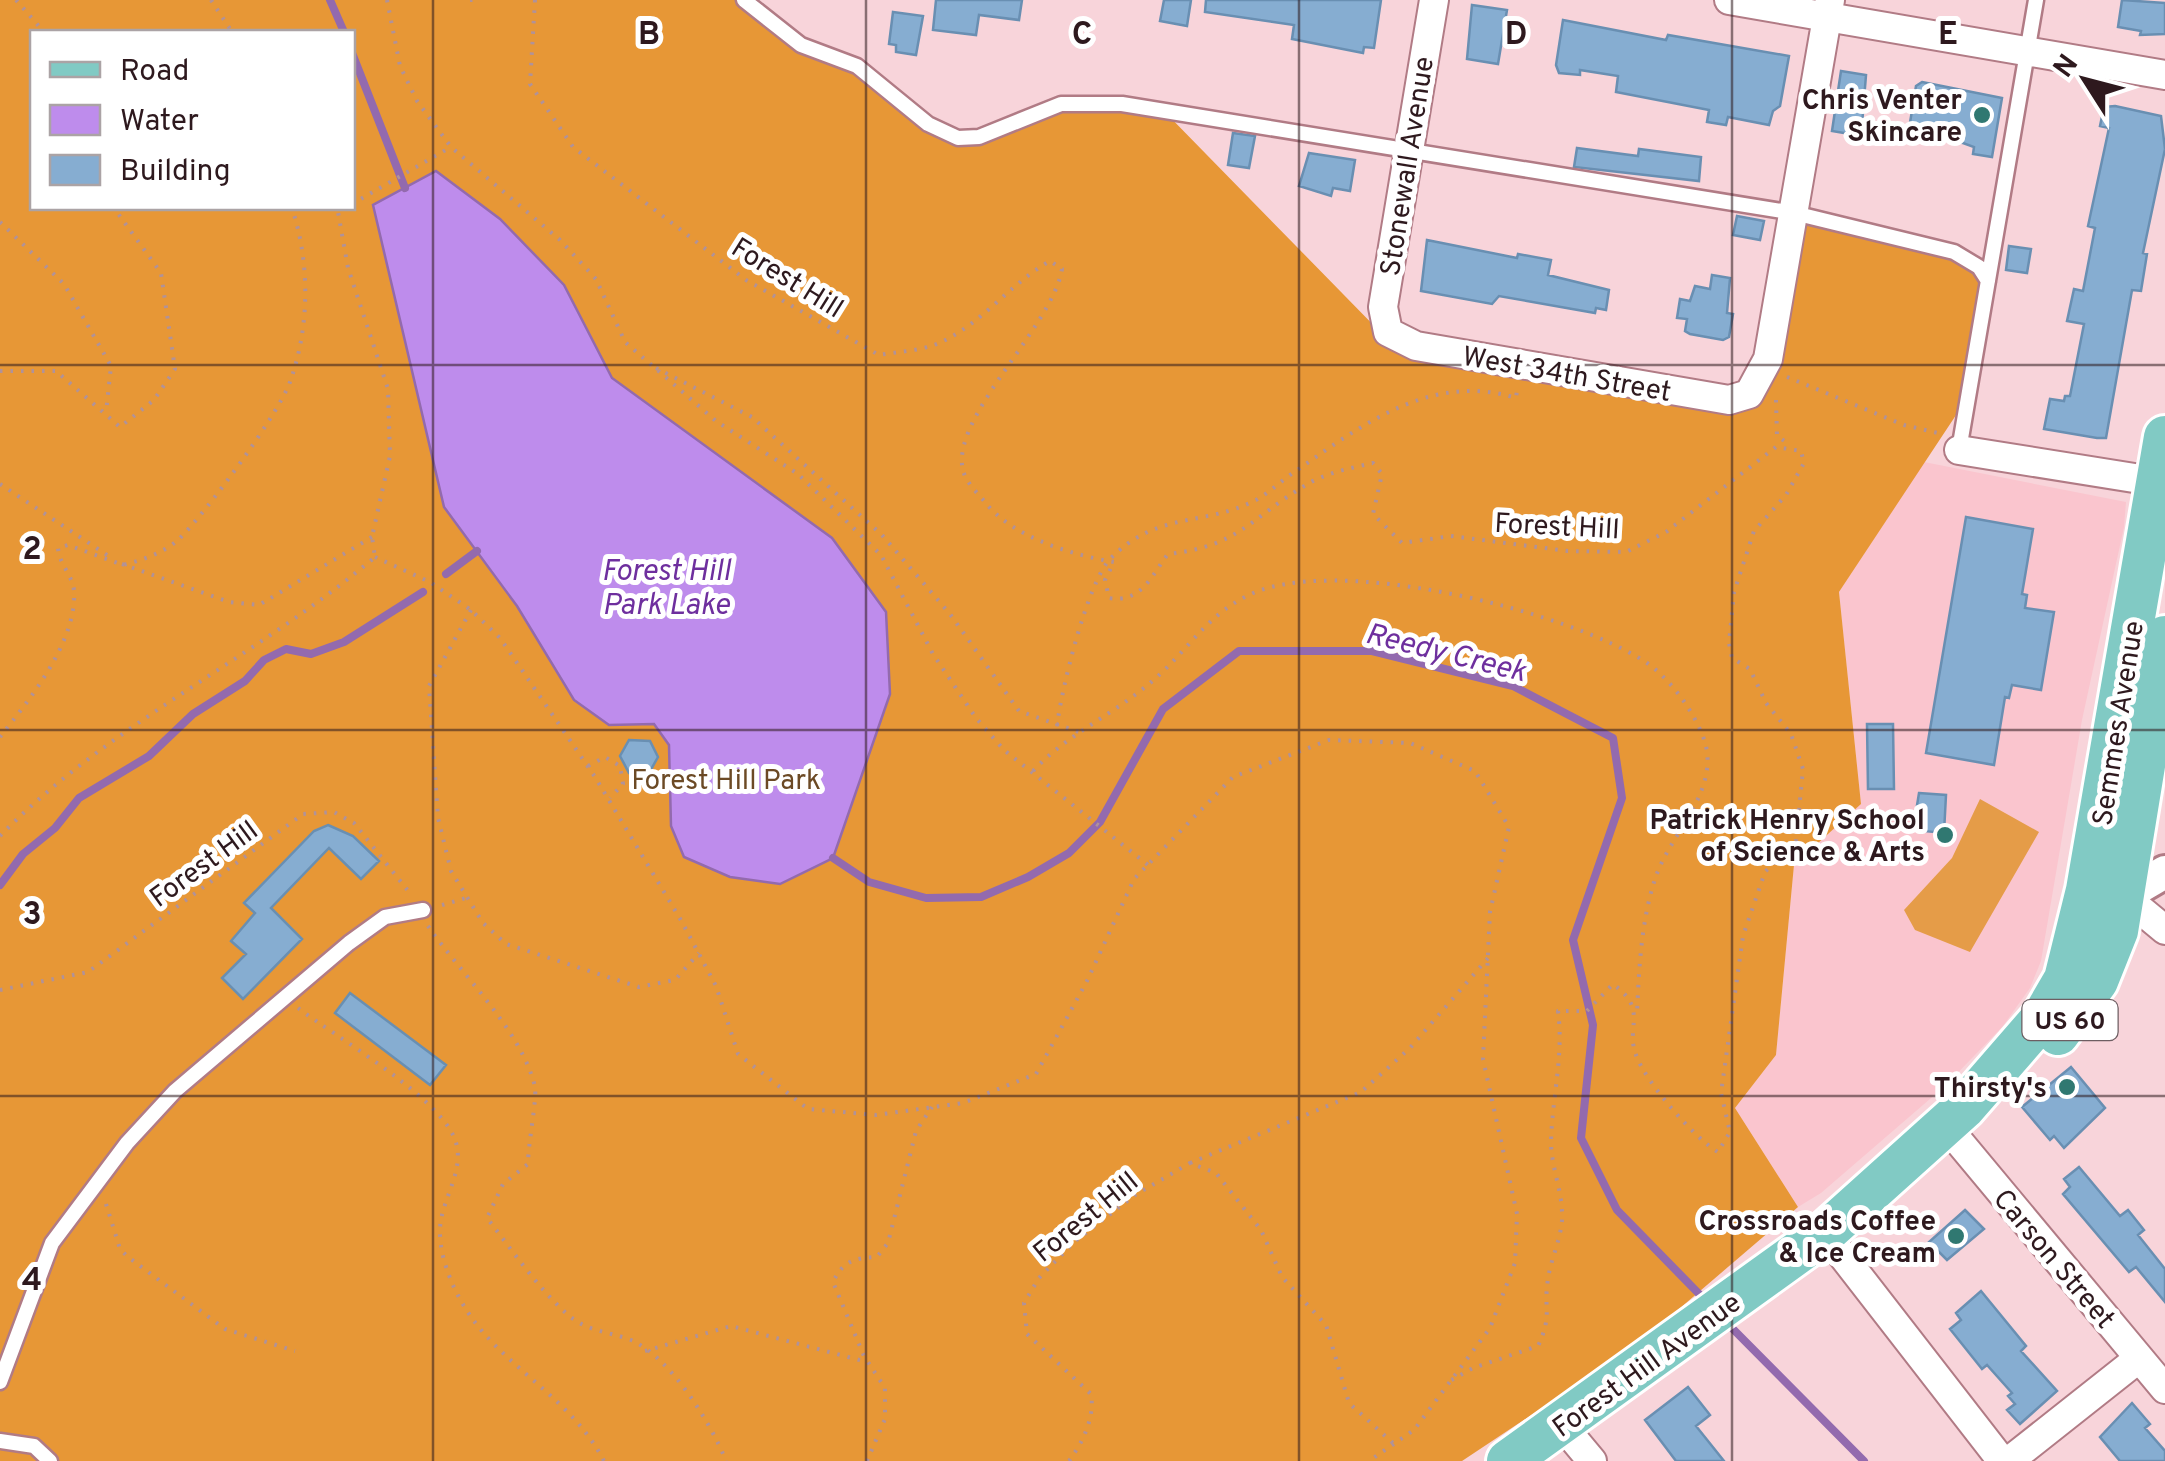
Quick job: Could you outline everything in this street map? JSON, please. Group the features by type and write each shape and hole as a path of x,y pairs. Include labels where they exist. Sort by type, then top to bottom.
{"main road":[{"name":"Semmes Avenue","path":"2106,893 2165,437"},
{"name":"Semmes Avenue","path":"2106,893 2165,637"},
{"name":"Forest Hill Avenue","path":"1508,1461 1815,1240 1955,1117 2032,1060 2066,1026 2098,981 2118,931 2106,893"}],"street":[{"name":"Stonewall Avenue","path":"1388,332 1383,306 1434,0"},
{"path":"1730,0 1829,8 2028,52 2165,75"},
{"path":"1764,367 1829,8"},
{"name":"West 34th Street","path":"1388,332 1407,344 1715,399 1749,394 1764,367"},
{"path":"1960,444 2162,482"},
{"path":"2106,893 2165,872"},
{"path":"2106,893 2165,930"},
{"name":"Carson Street","path":"1955,1117 2165,1390"},
{"path":"1815,1240 2005,1461 2138,1359"},
{"path":"1562,1424 1592,1461"}],"lane":[{"path":"744,0 801,46 857,66 928,124 958,138 979,137 1043,109 1099,102 1794,214 1954,252 1978,266 1988,281"},
{"path":"1960,444 2036,0"},
{"path":"0,1382 52,1243 175,1091 349,943 386,918 423,910"},
{"path":"0,1441 34,1446 50,1461"}],"path":[{"path":"16,0 42,30"},
{"path":"210,0 231,30"},
{"path":"387,0 400,66 418,101 452,146 560,240 596,279 625,342 716,421 798,474 881,555 933,654 976,718 1004,750 1129,845 1148,865"},
{"name":"Forest Hill","path":"536,0 530,84 573,147 746,280 878,356 933,345 969,325 1050,260 1062,269 1058,292 1037,328 978,405 963,440 964,475 996,518 1092,560 1114,562 1106,580 1109,598 1122,600 1149,585 1168,554 1204,550 1230,540 1306,484 1373,463 1382,474 1373,514 1402,544 1451,536 1568,551 1626,552 1666,532 1776,448 1794,447"},
{"path":"355,203 452,146"},
{"path":"0,371 56,371 120,427 154,400 174,369 161,273 115,210"},
{"path":"123,565 178,540 230,474 290,383 307,288 303,242 293,210"},
{"path":"342,210 338,212 348,268 388,388 390,456 372,538 375,557"},
{"path":"0,222 64,284 111,366 106,413"},
{"path":"1058,726 1060,699 1097,579 1108,561 1169,520 1256,500 1398,406 1440,392 1474,391 1516,398 1522,364"},
{"path":"652,366 708,390 752,417 882,535 950,614 1019,710 1080,732"},
{"path":"1033,771 1060,742 1103,720 1159,675 1206,622 1250,594 1310,580 1376,581 1452,594 1544,620 1646,662 1670,684 1704,736 1706,778 1655,876 1643,931 1634,1052 1654,1088 1703,1144 1718,1152 1730,1132 1722,1093 1743,936 1766,872 1796,841 1803,769 1790,734 1766,703 1750,669 1732,658 1729,644 1734,592 1754,531 1786,495 1804,463 1800,451 1777,436 1776,391 1764,367"},
{"path":"1764,367 1960,444"},
{"path":"0,484 123,565"},
{"path":"0,737 43,682 72,616 74,588 58,548 68,545 229,602 259,605 372,538"},
{"path":"375,557 430,582 471,610 500,638 588,766 699,953 716,986 738,1054 808,1110 876,1115 963,1103 1036,1074 1087,981 1134,879 1233,777 1329,740 1410,743 1475,771 1509,827 1490,912 1483,1059 1517,1214 1515,1263 1490,1328 1414,1430 1369,1461"},
{"path":"0,836 45,790 83,760 233,661 375,557"},
{"path":"471,610 429,686 438,818 450,871 466,898 483,923 506,944 638,988 675,980 699,953"},
{"path":"588,766 605,758 620,766 623,784 608,798"},
{"name":"Forest Hill","path":"0,990 88,972 303,814 334,812 354,823 423,910 427,924 457,968 520,1046 536,1091 528,1132 528,1164 503,1184 487,1218 568,1315 600,1334 632,1340 678,1379 717,1439 726,1461"},
{"path":"423,910 466,898"},
{"path":"1190,1163 1361,1092 1410,1048 1488,958"},
{"path":"1448,1382 1473,1368 1538,1346 1550,1320 1547,1282 1563,1214 1551,1144 1558,1090 1555,1065 1562,1041 1558,1012 1587,1012 1614,984 1624,992 1637,1017"},
{"path":"286,999 419,1097 454,1135 459,1154 456,1176 440,1226 442,1252 450,1277 474,1322 554,1396 594,1442 604,1461"},
{"path":"867,1461 885,1419 884,1388 867,1362 833,1282 840,1268 854,1258 877,1257 888,1244 916,1131 932,1107"},
{"path":"1190,1163 1216,1172 1261,1230 1282,1277 1326,1326 1349,1403 1394,1444"},
{"name":"Forest Hill","path":"1069,1461 1080,1446 1094,1408 1092,1394 1027,1334 1024,1303 1039,1278 1074,1242 1135,1195 1190,1163"},
{"path":"90,1192 107,1204 120,1249 128,1257 225,1330 294,1351"},
{"path":"645,1351 731,1326 867,1362"}],"shaded area":[{"name":"Patrick Henry School of Science & Arts","path":"1924,462 2126,502 2124,527 2082,720 2041,961 2030,988 2003,1026 1945,1086 1821,1193 1798,1207 1735,1108 1776,1055 1794,865 1861,804 1839,592"},
{"path":"1980,799 2039,832 1970,952 1915,930 1904,910 1952,858"}],"green space":[{"name":"Forest Hill Park","path":"0,0 744,0 923,120 971,137 1044,106 1162,109 1388,340 1747,393 1794,215 1994,262 1964,403 1839,592 1861,804 1794,865 1776,1055 1735,1108 1798,1207 1637,1345 1462,1461 0,1461"}],"water":[{"name":"Forest Hill Park Lake","path":"436,171 500,219 564,285 612,378 832,538 886,612 890,694 833,858 780,884 730,877 684,857 671,826 669,745 654,724 609,725 574,700 517,606 444,507 373,205"}],"building":[{"path":"936,0 1022,0 1019,20 979,15 976,35 933,30"},
{"path":"1164,0 1191,0 1187,26 1160,21"},
{"path":"1206,0 1381,0 1374,48 1364,47 1363,53 1292,39 1294,25 1205,12"},
{"path":"2122,0 2165,3 2165,34 2140,35 2141,31 2118,27"},
{"path":"1472,5 1507,10 1498,64 1467,59"},
{"path":"893,12 923,16 916,55 896,52 896,45 889,44"},
{"path":"1563,20 1666,40 1668,35 1789,56 1780,106 1773,111 1769,125 1728,117 1726,125 1707,122 1709,110 1616,92 1618,76 1580,70 1580,75 1559,73 1556,65"},
{"path":"1841,71 1866,75 1862,125 1858,124 1856,135 1832,131"},
{"path":"1922,82 2002,98 1992,157 1973,154 1974,147 1963,143 1908,135 1916,86"},
{"path":"2104,107 2161,116 2165,149 2143,253 2147,254 2141,291 2132,290 2106,438 2097,438 2044,429 2050,399 2064,401 2065,396 2070,396 2084,324 2067,321 2074,289 2083,291 2095,228 2088,226 2109,128 2100,126"},
{"path":"1233,133 1255,136 1249,168 1228,165"},
{"path":"1577,148 1638,156 1639,149 1701,157 1699,181 1574,167"},
{"path":"1309,153 1355,160 1350,191 1333,188 1331,196 1299,186"},
{"path":"1737,216 1764,221 1760,240 1733,235"},
{"path":"1427,240 1517,258 1518,254 1551,260 1548,275 1609,290 1606,310 1596,308 1595,313 1499,296 1492,304 1421,291"},
{"path":"2009,246 2031,249 2027,273 2006,270"},
{"path":"1712,275 1730,278 1727,313 1733,314 1729,337 1723,340 1690,334 1685,331 1687,319 1677,318 1680,299 1690,301 1695,286 1710,289"},
{"path":"1966,517 2033,529 2022,594 2027,595 2025,608 2054,612 2041,690 2012,685 2009,698 2005,697 1994,765 1926,753"},
{"path":"1867,724 1893,724 1894,789 1868,789"},
{"path":"629,740 650,741 658,757 649,773 629,773 620,756"},
{"path":"1919,793 1946,795 1944,833 1913,830"},
{"path":"328,825 353,836 379,861 361,879 329,848 271,908 302,939 243,999 222,978 246,954 231,941 255,913 244,903 314,831"},
{"path":"350,993 446,1065 430,1085 335,1013"},
{"name":"Thirsty's","path":"2071,1067 2105,1108 2064,1148 2054,1136 2050,1140 2022,1107"},
{"path":"2079,1167 2120,1216 2128,1210 2144,1230 2138,1235 2165,1269 2165,1302 2136,1267 2129,1272 2063,1194 2070,1187 2064,1179"},
{"name":"Crossroads Coffee & Ice Cream","path":"1965,1210 1984,1229 1947,1260 1929,1242"},
{"path":"1981,1291 2026,1346 2021,1351 2057,1391 2020,1424 2007,1410 2015,1404 2008,1396 2012,1393 1987,1365 1982,1369 1950,1329 1961,1320 1956,1313"},
{"path":"1688,1387 1710,1415 1696,1426 1724,1461 1676,1461 1645,1420"},
{"path":"2132,1403 2150,1424 2145,1428 2165,1451 2165,1461 2120,1461 2100,1437"}],"waterway":[{"name":"Reedy Creek","path":"330,0 343,30"},
{"name":"Reedy Creek","path":"355,61 405,188"},
{"path":"446,574 477,551"},
{"path":"0,885 23,854 55,828 79,798 149,756 193,714 245,681 264,660 286,649 311,654 344,642 423,592"},
{"name":"Reedy Creek","path":"833,858 869,882 926,898 981,897 1028,877 1069,853 1100,822 1163,709 1239,651 1372,651 1513,686 1613,738 1622,798 1573,940 1593,1025 1581,1138 1617,1210 1706,1301"},
{"name":"Reedy Creek","path":"1726,1322 1864,1461"}],"place":[{"name":"Chris Venter Skincare","path":"1982,115"},
{"name":"Patrick Henry School of Science & Arts","path":"1945,835"},
{"name":"Thirsty's","path":"2067,1087"},
{"name":"Crossroads Coffee & Ice Cream","path":"1956,1236"}]}
